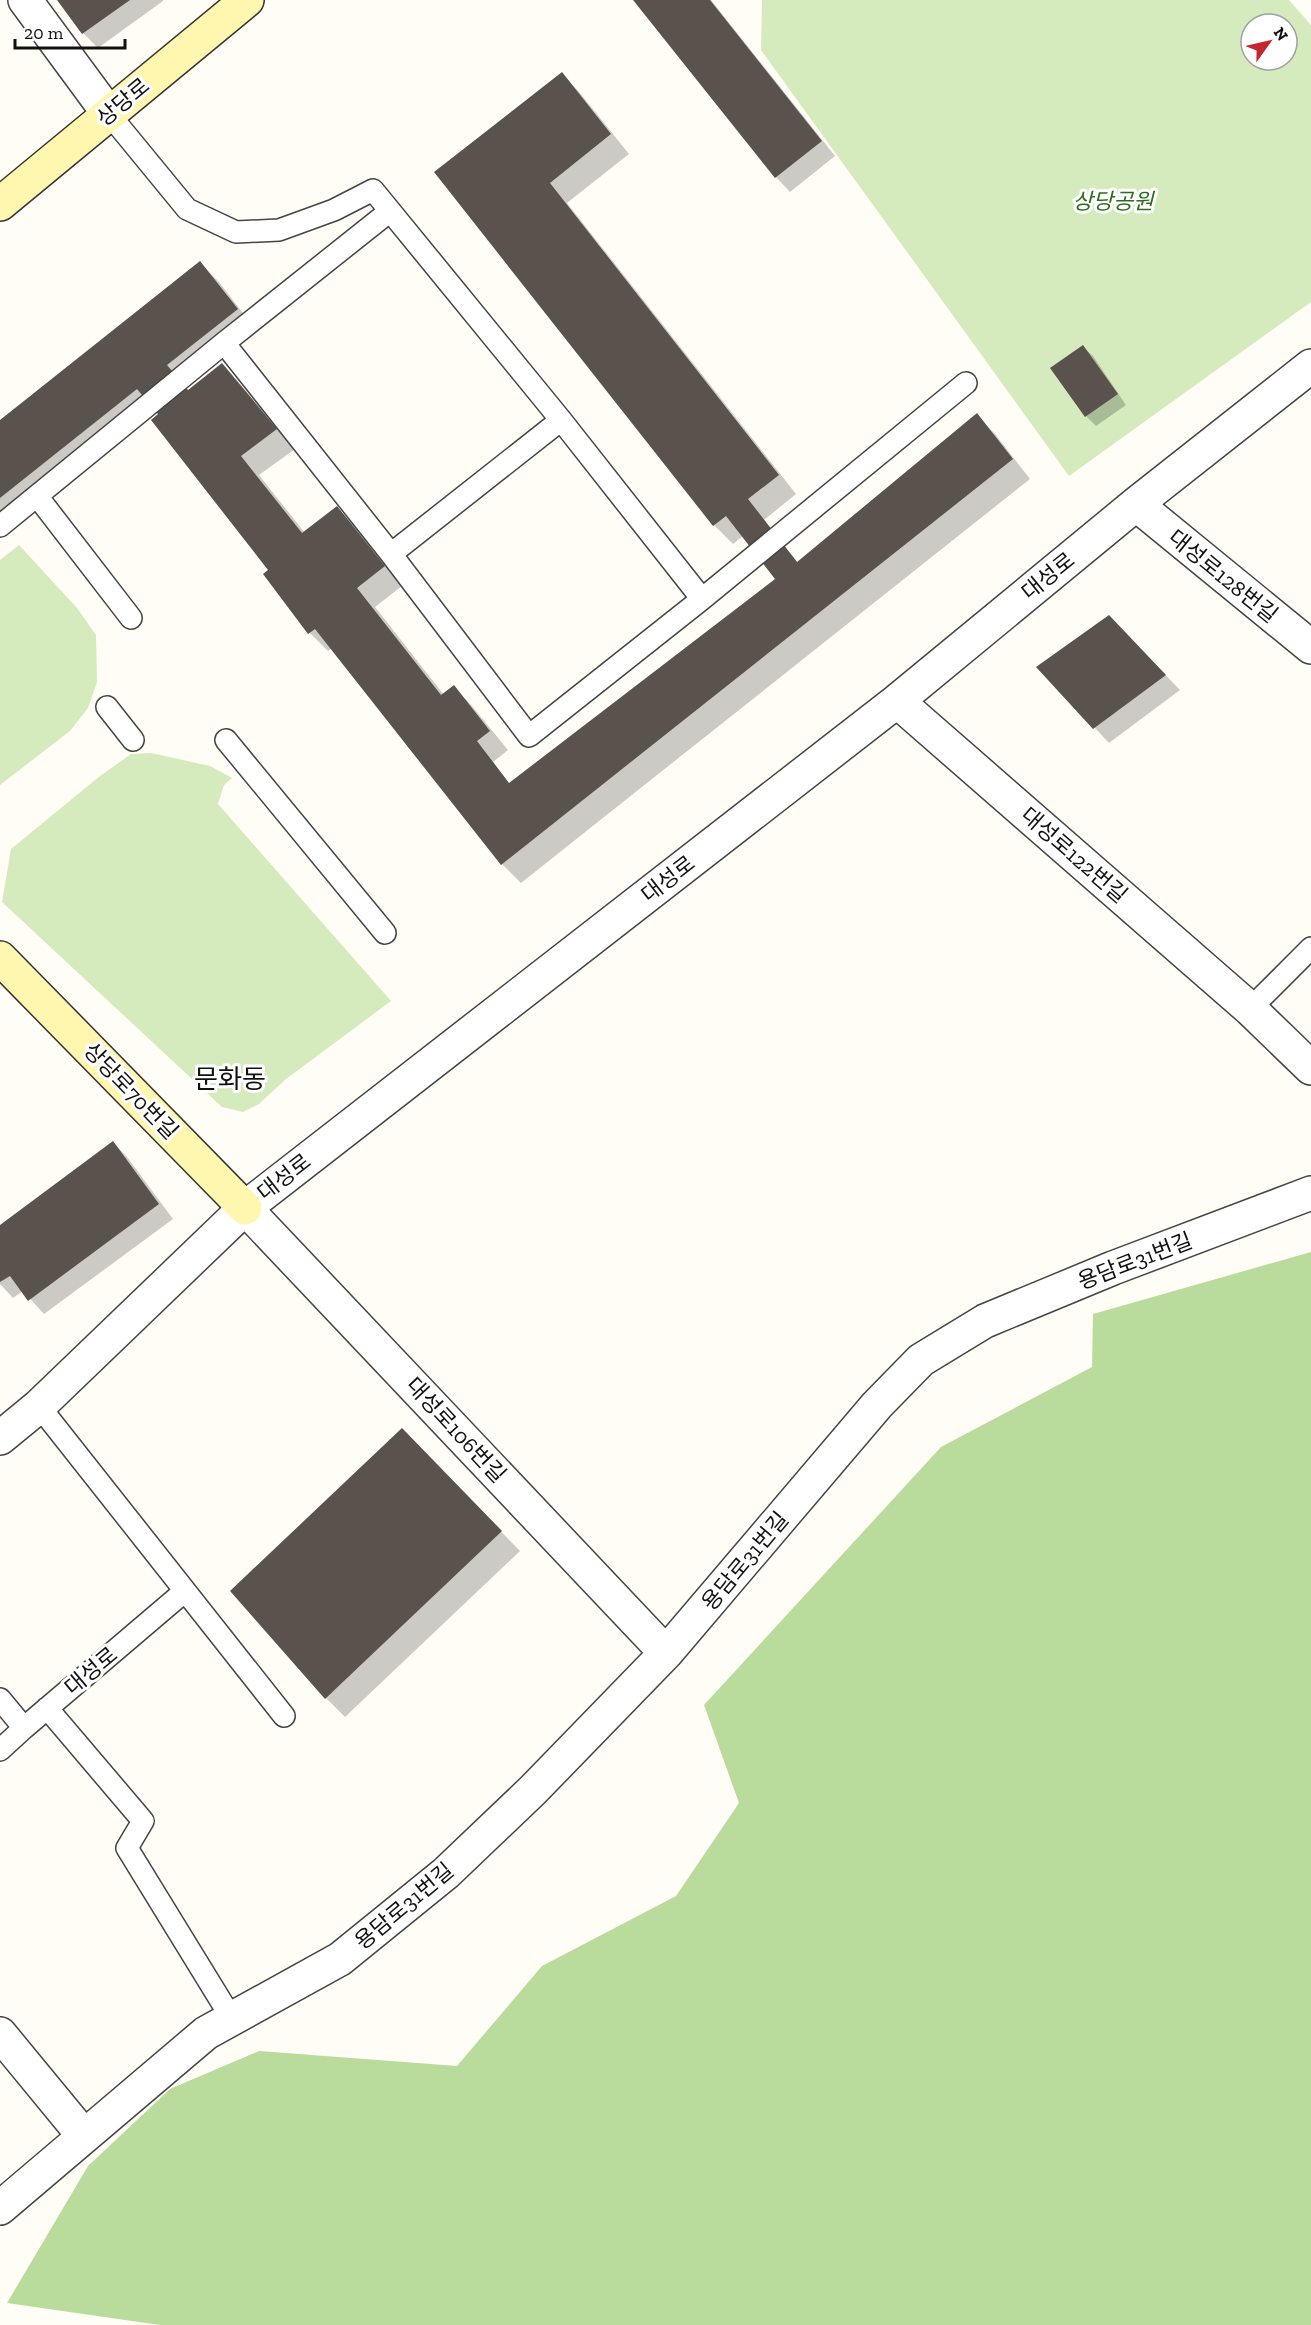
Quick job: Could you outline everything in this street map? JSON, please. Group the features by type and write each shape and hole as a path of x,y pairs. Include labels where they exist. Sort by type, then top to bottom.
{"main road":[{"name":"상당로","path":"0,204 247,0"},
{"name":"상당로70번길","path":"5,973 245,1208"}],"street":[{"path":"26,0 109,114"},
{"name":"대성로","path":"0,1438 39,1406 245,1208 897,700 1136,504 1311,366"},
{"name":"대성로128번길","path":"1136,504 1311,647"},
{"name":"대성로122번길","path":"897,700 1250,1009 1311,1068"},
{"name":"용담로31번길","path":"0,2208 206,2034 340,1959 446,1873 533,1790 666,1653 877,1405 921,1360 985,1321 1113,1268 1311,1192"},
{"name":"대성로106번길","path":"245,1208 666,1653"},
{"path":"0,2034 84,2136"}],"lane":[{"path":"109,114 187,209 236,232 279,230 334,210 373,190 561,420 702,599"},
{"path":"0,526 390,211"},
{"path":"224,343 391,554 529,736 702,599 966,383"},
{"path":"391,554 561,420"},
{"path":"38,496 131,618"},
{"path":"107,707 133,740"},
{"path":"226,740 385,933"},
{"path":"1250,1009 1311,948"},
{"path":"39,1406 284,1716"},
{"name":"대성로","path":"0,1750 185,1591"},
{"path":"0,1699 24,1728"},
{"path":"47,1708 143,1821 127,1848 232,2019"}],"green space":[{"name":"상당공원","path":"762,0 1289,0 1311,25 1311,302 1069,476 761,50"},
{"path":"19,545 77,608 96,635 97,682 88,708 70,731 0,785 0,560"},
{"path":"151,753 210,766 232,778 224,785 218,804 391,1001 286,1079 259,1104 243,1112 222,1107 2,902 11,849 100,776 131,754"},
{"path":"1311,1252 1311,2325 160,2325 7,2303 88,2166 170,2089 259,2051 457,2066 542,1966 676,1896 739,1803 704,1705 941,1447 1092,1367 1093,1314"}],"building":[{"path":"57,0 130,0 82,34"},
{"path":"633,0 710,0 822,141 775,178"},
{"path":"562,72 611,134 550,183 779,475 748,499 797,562 977,413 1013,459 501,865 315,629 308,634 263,574 268,570 151,420 158,414 137,389 0,498 0,420 200,261 238,309 167,365 188,390 222,363 277,429 241,456 302,533 337,506 385,566 357,588 441,695 454,685 490,731 477,741 509,783 775,579 726,516 713,526 434,172"},
{"path":"1083,345 1118,394 1085,417 1050,368"},
{"path":"1109,615 1166,675 1093,729 1036,667"},
{"path":"113,1141 159,1204 28,1301 10,1276 0,1282 0,1225"},
{"path":"402,1428 502,1531 325,1699 230,1591"}],"district":[{"name":"문화동","path":"230,1079"}]}
